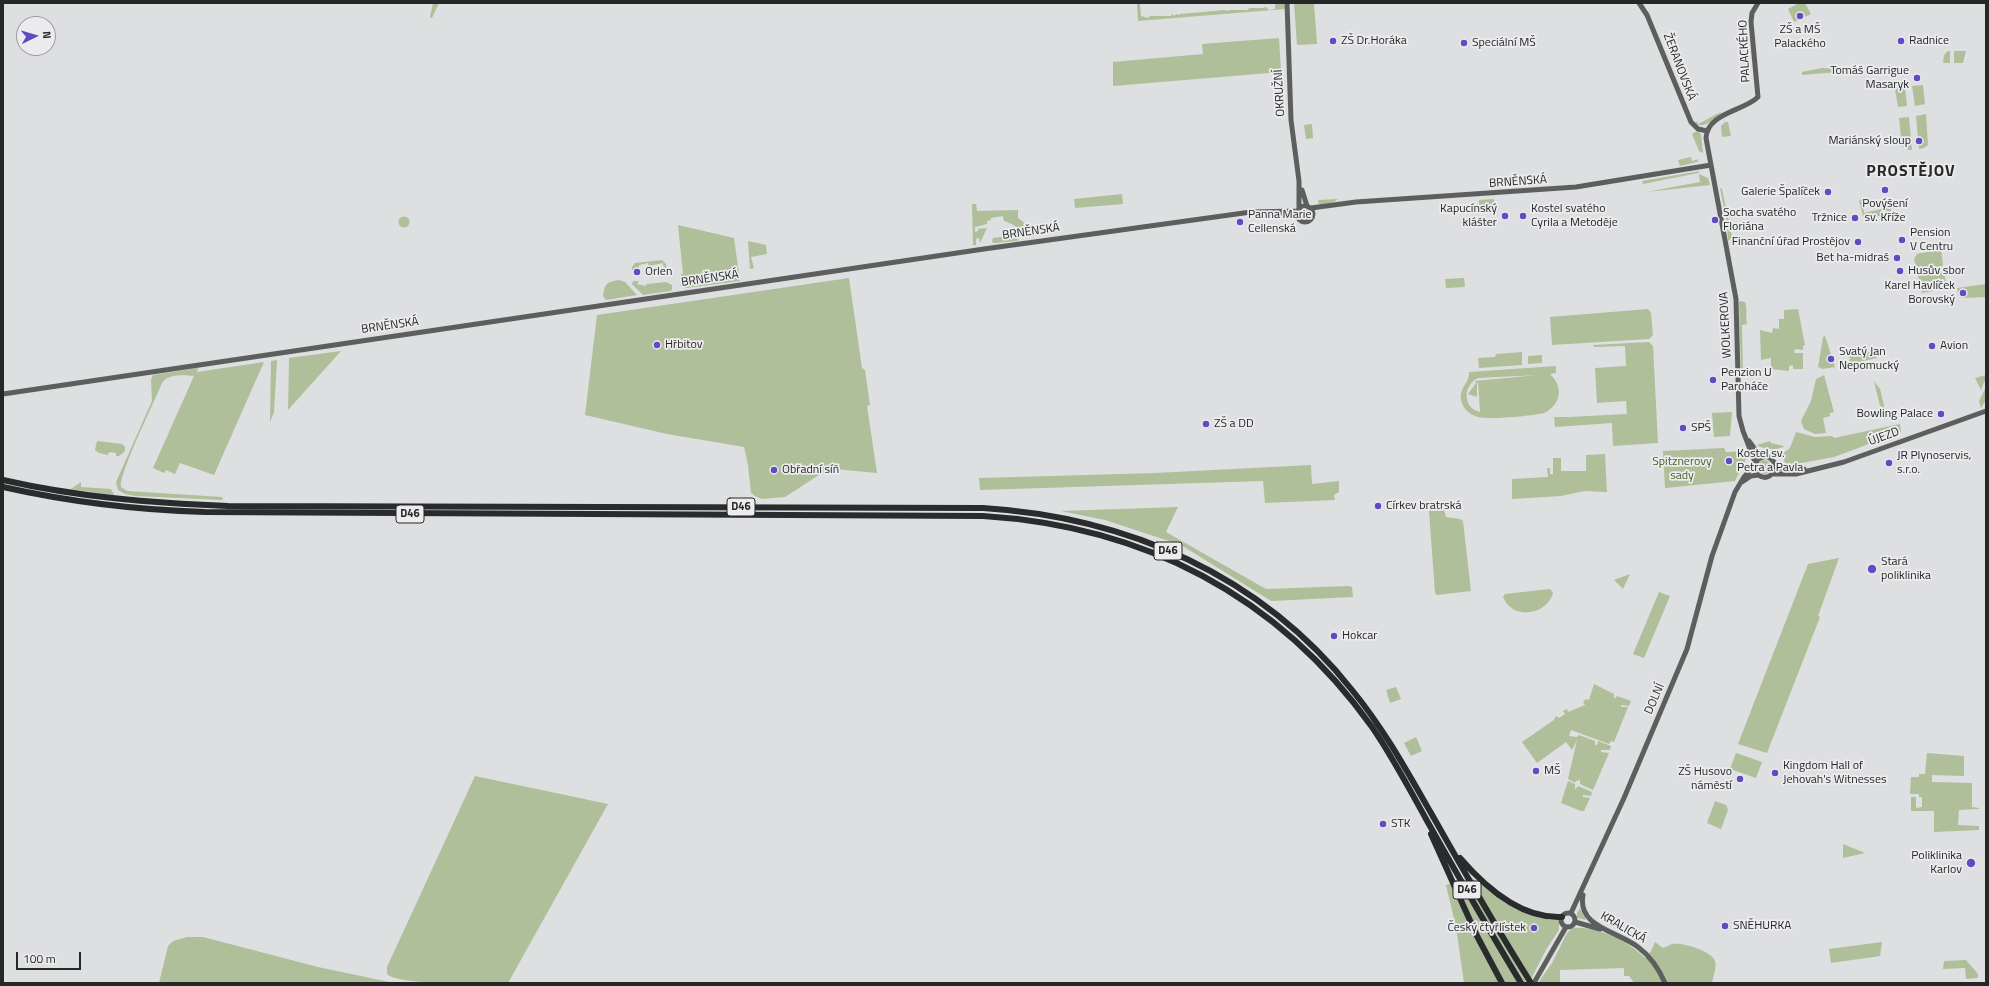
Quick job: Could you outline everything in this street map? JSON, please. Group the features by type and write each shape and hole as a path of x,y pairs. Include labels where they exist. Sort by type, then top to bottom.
{"highway":[{"name":"D46","path":"3,480 86,496 186,504 286,506 983,508 1039,514 1093,524 1147,541 1200,566 1245,592 1309,644 1352,689 1377,723 1517,960 1533,982"},
{"name":"D46","path":"3,487 106,505 190,512 968,515 1013,518 1080,528 1146,548 1200,573 1240,598 1294,640 1329,674 1372,728 1521,983"},
{"path":"1424,815 1433,839 1477,936 1502,983"},
{"path":"1447,841 1480,880 1506,901 1551,917 1562,917"}],"main road":[{"name":"OKRUŽNÍ","path":"1286,3 1292,120 1299,181 1298,211"},
{"name":"ŽERANOVSKÁ","path":"1639,3 1652,26 1689,119 1693,126 1707,131"},
{"name":"PALACKÉHO","path":"1707,131 1713,123 1728,113 1757,98 1751,22 1752,13 1758,3"},
{"name":"WOLKEROVA","path":"1707,131 1707,144 1736,299 1739,414 1745,437 1755,464"},
{"name":"BRNĚNSKÁ","path":"1309,207 1318,208 1356,202 1566,188 1711,165"},
{"name":"OKRUŽNÍ","path":"1299,181 1309,207"},
{"path":"1309,207 1313,215 1310,220 1304,222 1299,220 1298,211 1309,207"},
{"name":"BRNĚNSKÁ","path":"1313,215 1326,207"},
{"name":"BRNĚNSKÁ","path":"3,394 986,248 1251,212 1298,211"},
{"name":"ÚJEZD","path":"1795,472 1844,462 1986,411"},
{"name":"WOLKEROVA","path":"1745,437 1757,452 1766,456"},
{"path":"1758,475 1755,464 1760,458 1766,456 1772,459 1775,466 1773,474"},
{"name":"DOLNÍ","path":"1572,913 1687,649 1712,556 1738,486 1755,464"},
{"path":"1775,466 1795,472"},
{"path":"1738,486 1750,477 1758,475 1766,477 1773,474 1795,472"},
{"name":"KRALICKÁ","path":"1584,888 1582,904 1586,916 1592,922 1616,934 1642,950 1654,962 1665,983"},
{"path":"1533,982 1566,927 1572,926 1575,922 1575,917 1572,913 1566,913 1562,917 1561,922 1566,927"},
{"path":"1575,922 1616,934"}],"green space":[{"path":"433,3 439,3 432,18 430,17"},
{"path":"1137,3 1147,3 1140,4 1141,16 1148,18 1150,16 1171,16 1172,14 1175,16 1176,14 1179,15 1225,10 1248,10 1249,8 1266,7 1269,10 1275,9 1275,4 1272,3 1284,3 1285,9 1138,21"},
{"path":"1294,3 1314,3 1317,44 1297,45"},
{"path":"1799,3 1805,3 1811,14 1794,22 1788,9"},
{"path":"1279,38 1281,72 1113,86 1113,62 1203,54 1202,44"},
{"path":"1950,51 1950,63 1943,63 1944,55"},
{"path":"1954,51 1966,51 1963,63 1954,63"},
{"path":"1822,68 1839,69 1838,72 1802,75 1802,72"},
{"path":"1923,85 1925,104 1915,106 1912,86"},
{"path":"1905,87 1907,106 1898,107 1895,89"},
{"path":"1722,112 1706,124 1699,125 1695,123 1697,121 1698,124"},
{"path":"1926,114 1928,145 1919,149 1916,116"},
{"path":"1909,117 1912,150 1902,146 1899,118"},
{"path":"1725,122 1728,122 1731,136 1722,137 1721,126"},
{"path":"1312,124 1313,138 1306,139 1304,125"},
{"path":"1697,131 1701,134 1703,153 1699,151 1692,134"},
{"path":"1691,157 1692,161 1699,159 1697,162 1680,166 1678,160"},
{"path":"1700,171 1698,173 1643,184 1642,181"},
{"path":"1699,174 1708,178 1710,185 1646,192 1700,182"},
{"path":"1720,188 1722,189 1732,237 1728,241 1727,223"},
{"path":"1122,194 1123,204 1075,208 1074,199"},
{"path":"1338,199 1334,202 1319,205 1318,200"},
{"path":"1494,199 1494,204 1491,204 1490,208 1482,209 1482,207 1479,207 1479,200"},
{"path":"1862,199 1864,213 1890,207 1892,213 1866,219 1865,223 1859,201"},
{"path":"972,204 976,204 977,211 1018,210 1018,218 1035,231 1034,237 1004,221 1003,216 991,218 991,220 987,221 987,224 975,227 975,232 978,231 978,229 987,228 980,243 979,238 976,239 976,245 973,245"},
{"path":"1305,209 1310,214 1305,219 1300,214"},
{"path":"402,217 406,217 408,218 408,226 402,227 399,224 399,220"},
{"path":"678,225 734,238 740,281 686,288 680,286 682,282 681,274 683,274"},
{"path":"1017,235 1020,237 1017,241 992,242 993,238"},
{"path":"748,241 766,245 767,254 751,257 754,268 750,269"},
{"path":"1941,249 1943,265 1939,269 1939,272 1944,273 1946,282 1940,284 1940,289 1933,289 1933,291 1922,293 1914,259 1917,254"},
{"path":"662,260 666,264 667,270 664,269 663,263 649,266 648,263 639,265 639,271 632,270 635,263"},
{"path":"849,278 862,368 865,370 870,405 867,406 877,473 835,469 819,475 785,497 762,499 751,493 748,465 744,447 667,434 585,415 597,315"},
{"path":"1464,278 1465,287 1446,288 1445,279"},
{"path":"619,280 625,282 637,295 606,300 603,296 607,284"},
{"path":"633,281 639,281 637,284 645,286 647,284 666,282 672,285 672,289 671,291 643,295 632,284"},
{"path":"1986,284 1986,297 1963,298 1958,295 1957,288"},
{"path":"1739,302 1745,302 1746,305 1747,324 1742,325 1743,373 1747,373 1744,378 1741,374"},
{"path":"1648,309 1651,313 1653,335 1649,339 1552,345 1550,317"},
{"path":"1798,309 1805,345 1803,346 1803,350 1795,349 1794,353 1803,353 1803,369 1793,369 1793,365 1789,366 1789,371 1771,369 1771,358 1761,360 1760,330 1772,333 1773,328 1779,329 1779,319 1784,319 1784,310"},
{"path":"1825,336 1835,367 1823,369 1818,367 1823,337"},
{"path":"1649,342 1653,346 1658,443 1613,446 1612,423 1555,427 1554,417 1627,414 1626,401 1597,403 1595,368 1626,366 1625,346 1594,347 1593,345"},
{"path":"341,351 288,410 289,358"},
{"path":"1876,351 1877,358 1849,364 1850,358 1847,356"},
{"path":"1522,352 1522,365 1479,368 1478,358 1495,357 1496,354"},
{"path":"1542,355 1542,363 1528,364 1528,356"},
{"path":"277,360 274,412 270,422 271,361"},
{"path":"264,362 214,475 180,463 175,474 166,470 164,473 153,468 194,376 181,375 168,378 162,383 131,453 122,479 121,487 127,491 222,497 223,500 135,496 125,494 118,490 116,482 152,401 151,380 153,375 198,368 197,372"},
{"path":"1556,366 1556,373 1550,374 1557,384 1559,395 1557,401 1550,410 1544,413 1511,417 1478,417 1467,411 1461,400 1462,392 1468,379 1469,372","holes":["1538,375 1475,381 1476,383 1468,394 1477,397 1478,382 1480,412 1474,410 1468,401 1467,391 1473,381 1478,378"]},
{"path":"1824,375 1834,412 1830,413 1830,416 1823,418 1826,433 1815,434 1804,429 1801,421 1811,401 1816,379"},
{"path":"1986,375 1986,381 1984,382 1981,390 1975,378"},
{"path":"1874,381 1880,389 1886,414 1892,414 1892,417 1884,419 1882,406 1880,406"},
{"path":"1986,387 1986,400 1981,408 1979,401"},
{"path":"1732,412 1730,436 1714,437 1712,413"},
{"path":"1900,424 1901,432 1834,457 1791,465 1785,463 1782,454 1790,448 1796,432 1815,437 1832,436 1834,438"},
{"path":"97,441 122,444 125,447 125,451 119,456 116,456 116,453 109,452 108,455 99,453 95,450"},
{"path":"1770,441 1771,443 1784,446 1779,449 1770,449 1762,448 1757,445"},
{"name":"Spitznerovy sady","path":"1724,448 1726,452 1746,451 1748,455 1735,481 1665,488 1663,451"},
{"path":"1605,454 1607,492 1585,491 1561,496 1512,499 1512,479 1548,477 1547,468 1550,468 1550,474 1553,474 1553,458 1561,458 1561,471 1586,471 1586,455"},
{"path":"1761,460 1767,460 1771,464 1771,470 1767,474 1761,474 1757,470 1757,464"},
{"path":"1311,465 1312,484 1339,481 1339,492 1334,495 1335,500 1265,503 1263,481 980,490 979,478 1155,473"},
{"path":"81,482 81,487 111,489 114,495 71,489"},
{"path":"1178,507 1166,532 1266,589 1349,586 1352,587 1353,597 1271,601 1181,545 1105,520 1061,511"},
{"path":"1444,510 1446,517 1460,519 1463,521 1471,591 1437,595 1435,593 1429,511"},
{"path":"1839,558 1818,616 1820,617 1767,753 1738,744 1808,564"},
{"path":"1630,574 1623,589 1614,580"},
{"path":"1550,589 1553,593 1550,600 1544,606 1530,612 1514,610 1508,605 1503,597 1505,594"},
{"path":"1659,592 1670,596 1644,658 1633,654"},
{"path":"1594,684 1614,694 1614,699 1617,696 1631,701 1629,706 1621,705 1621,707 1628,707 1614,742 1611,741 1609,744 1571,730 1569,736 1577,737 1579,735 1595,741 1595,745 1597,745 1598,741 1611,746 1610,750 1601,750 1601,752 1609,753 1593,790 1580,784 1580,780 1576,781 1575,783 1568,779 1577,740 1572,750 1566,742 1537,763 1522,742 1554,720 1556,716 1559,718 1565,714 1563,711 1567,709 1568,712 1585,705 1583,702 1586,699 1589,700"},
{"path":"1396,687 1401,699 1390,703 1386,690"},
{"path":"1416,737 1422,751 1411,756 1404,743"},
{"path":"1736,753 1762,762 1756,778 1730,769"},
{"path":"1927,753 1964,756 1964,776 1932,775 1932,782 1972,783 1972,807 1979,809 1959,810 1958,825 1979,826 1979,830 1934,832 1934,811 1911,811 1911,797 1916,797 1916,808 1922,807 1922,797 1919,797 1919,794 1910,794 1911,777 1919,777 1919,774 1925,774"},
{"path":"475,776 608,804 508,983 444,983 395,978 387,974 387,967"},
{"path":"1568,781 1575,784 1575,790 1578,786 1592,792 1591,796 1583,795 1583,797 1590,798 1584,811 1561,803"},
{"path":"1715,801 1726,805 1728,810 1721,829 1707,823"},
{"path":"1843,844 1865,853 1843,858"},
{"path":"1471,877 1505,903 1534,916 1550,920 1559,919 1559,930 1547,948 1529,983 1464,983 1456,927 1446,885"},
{"path":"1580,908 1586,920 1577,918 1577,913"},
{"path":"1573,928 1592,929 1612,936 1631,946 1645,958 1651,951 1655,942 1663,948 1672,944 1683,944 1696,948 1713,957 1715,961 1712,983 1634,983 1629,976 1624,976 1624,968 1560,970 1560,983 1538,983 1552,963 1567,933"},
{"path":"187,937 203,937 318,967 394,983 159,983 168,946 173,941"},
{"path":"1882,942 1880,956 1831,963 1829,949"},
{"path":"1966,960 1978,974 1978,978 1966,979 1965,968 1943,969 1944,961"}],"place":[{"name":"ZŠ a MŠ Palackého","path":"1800,16"},
{"name":"ZŠ Dr.Horáka","path":"1333,41"},
{"name":"Radnice","path":"1901,41"},
{"name":"Speciální MŠ","path":"1464,43"},
{"name":"Tomáš Garrigue Masaryk","path":"1917,78"},
{"name":"Mariánský sloup","path":"1919,141"},
{"name":"Povýšení sv. Kříže","path":"1885,190"},
{"name":"Galerie Špalíček","path":"1828,192"},
{"name":"Kapucínský klášter","path":"1505,216"},
{"name":"Kostel svatého Cyrila a Metoděje","path":"1523,216"},
{"name":"Tržnice","path":"1855,218"},
{"name":"Socha svatého Floriána","path":"1715,220"},
{"name":"Panna Marie Cellenská","path":"1240,222"},
{"name":"Pension V Centru","path":"1902,240"},
{"name":"Finanční úřad Prostějov","path":"1858,242"},
{"name":"Bet ha-midraš","path":"1897,258"},
{"name":"Husův sbor","path":"1900,271"},
{"name":"Orlen","path":"637,272"},
{"name":"Karel Havlíček Borovský","path":"1963,293"},
{"name":"Hřbitov","path":"657,345"},
{"name":"Avion","path":"1932,346"},
{"name":"Svatý Jan Nepomucký","path":"1831,359"},
{"name":"Penzion U Paroháče","path":"1713,380"},
{"name":"Bowling Palace","path":"1941,414"},
{"name":"ZŠ a DD","path":"1206,424"},
{"name":"SPŠ","path":"1683,428"},
{"name":"Kostel sv. Petra a Pavla","path":"1729,461"},
{"name":"JR Plynoservis, s.r.o.","path":"1889,463"},
{"name":"Obřadní síň","path":"774,470"},
{"name":"Církev bratrská","path":"1378,506"},
{"name":"Stará poliklinika","path":"1872,569"},
{"name":"Hokcar","path":"1334,636"},
{"name":"MŠ","path":"1536,771"},
{"name":"Kingdom Hall of Jehovah's Witnesses","path":"1775,773"},
{"name":"ZŠ Husovo náměstí","path":"1740,779"},
{"name":"STK","path":"1383,824"},
{"name":"Poliklinika Karlov","path":"1971,863"},
{"name":"SNĚHURKA","path":"1725,926"},
{"name":"Český čtyřlístek","path":"1534,928"}],"district":[{"name":"PROSTĚJOV","path":"1911,172"}]}
